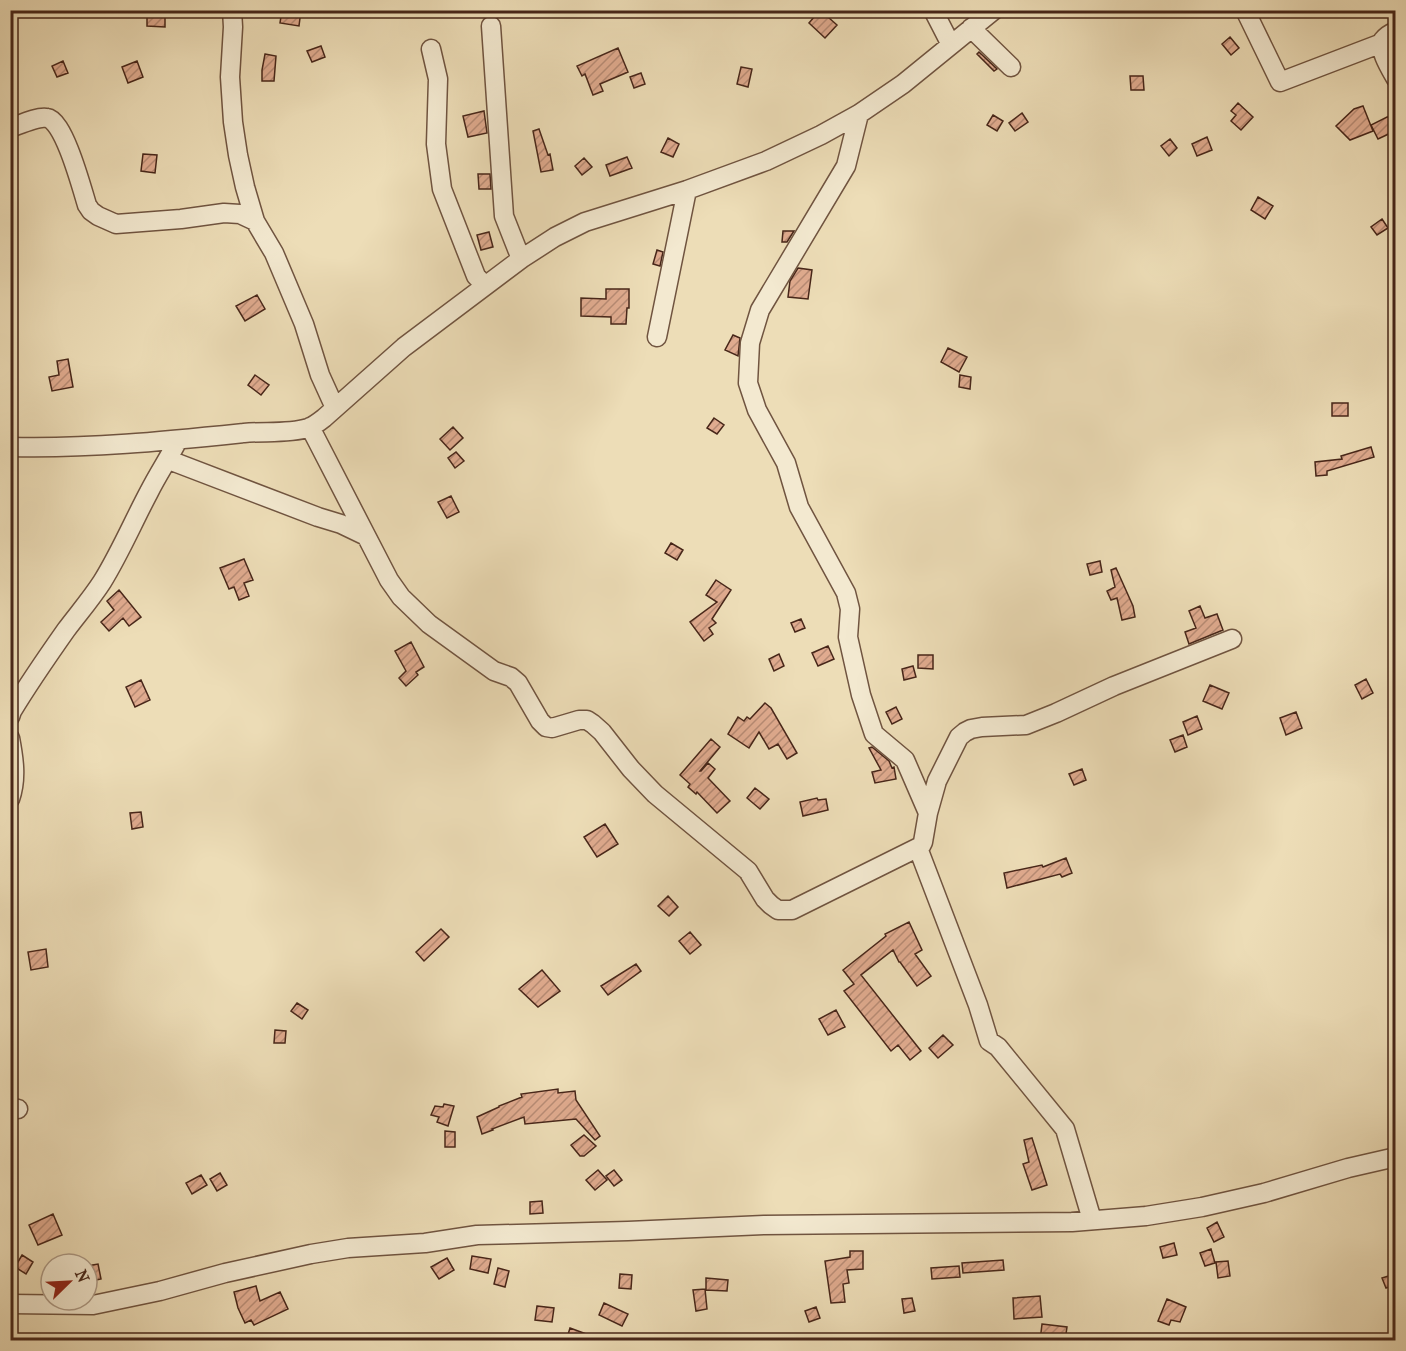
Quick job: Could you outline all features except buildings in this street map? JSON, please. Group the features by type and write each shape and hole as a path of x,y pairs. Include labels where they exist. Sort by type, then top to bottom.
{"street":[{"path":"232,10 230,77 233,122 238,155 255,221 274,253 304,324 320,375 335,408"},
{"path":"933,10 951,45"},
{"path":"10,447 140,444 310,427 324,418 404,346 521,259 555,237 585,222 687,190 766,161 821,135 859,114 903,84 994,10"},
{"path":"1245,10 1280,82 1389,37"},
{"path":"491,27 504,216 521,259"},
{"path":"971,28 1011,67"},
{"path":"1389,37 1382,50 1395,79"},
{"path":"431,49 438,79 436,144 442,189 476,276 485,286"},
{"path":"859,114 846,166 760,310 750,343 748,383 757,410 786,464 799,507 846,593 850,609 848,638 861,695 874,734 905,760 928,813"},
{"path":"10,128 42,118 48,117 53,120 75,164 87,205 98,216 116,225 224,213 240,214 255,221"},
{"path":"657,337 687,190"},
{"path":"310,427 400,597 429,624 494,671 518,682 546,728 579,720 587,720 593,724 655,794 748,871 765,899 778,910 792,910 918,848 923,842 937,782 959,737 965,732 982,726 1026,725 1114,686 1233,639"},
{"path":"10,717 34,675 102,582 178,440"},
{"path":"169,460 342,524 366,536"},
{"path":"10,738 15,773 14,790 10,799"},
{"path":"918,848 978,1005 989,1041 998,1047 1065,1129 1092,1220"},
{"path":"10,1305 93,1305 311,1254 348,1248 425,1243 477,1235 764,1225 1072,1222 1146,1216 1202,1207 1264,1193 1348,1168 1395,1157"}]}
